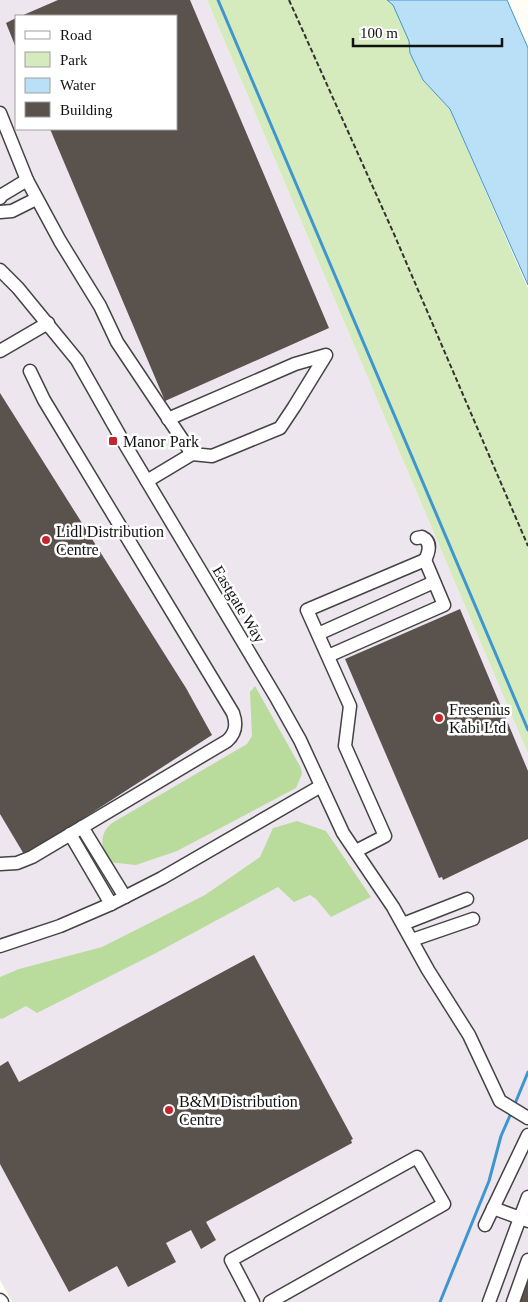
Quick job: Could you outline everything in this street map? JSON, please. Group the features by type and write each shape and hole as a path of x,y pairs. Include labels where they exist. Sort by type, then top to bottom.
{"street":[{"path":"0,113 36,199 100,306 117,342 192,454"},
{"path":"0,198 27,180"},
{"path":"0,212 12,211 36,199"},
{"name":"Eastgate Way","path":"0,270 48,323 77,360 277,699 300,740 343,833 403,924 428,970 469,1035 500,1101 528,1118"},
{"path":"0,351 48,323"},
{"path":"147,481 192,454 212,456 280,428 326,355 295,364 168,419"},
{"path":"0,864 11,865 24,861 227,741 233,734 236,724 235,719 44,400 30,371"},
{"path":"356,851 385,836 345,746 350,706 307,610 426,560 430,551 426,539 422,537 417,538"},
{"path":"328,656 444,605 426,560"},
{"path":"318,634 434,582"},
{"path":"0,946 60,926 111,904 162,878 321,786"},
{"path":"82,827 125,897"},
{"path":"70,834 111,904"},
{"path":"403,924 467,899"},
{"path":"412,940 472,919"},
{"path":"485,1225 528,1134"},
{"path":"253,1302 231,1260 417,1156 444,1204 270,1302"},
{"path":"489,1302 524,1219 528,1197"},
{"path":"493,1208 524,1219"},
{"path":"513,1302 528,1260"}],"path":[{"path":"289,0 394,234 528,546"}],"shaded area":[{"path":"0,0 207,0 528,754 528,1302 12,1302 0,1280"}],"green space":[{"path":"207,0 387,0 393,5 409,41 410,53 423,80 450,109 528,289 528,754"},
{"path":"255,686 301,768 302,774 296,788 177,851 136,865 107,862 102,841 105,832 112,823 247,744 252,736 250,692"},
{"path":"297,821 326,831 371,897 331,917 316,899 310,895 294,902 278,887 156,953 37,1013 26,1006 2,1019 0,1018 0,977 19,969 102,947 205,895 260,857 273,828"}],"water":[{"path":"387,0 507,0 528,48 528,285 450,109 423,80 410,53 409,41 393,5"}],"building":[{"path":"58,0 190,0 329,328 165,401 50,130 178,130 178,15 23,15"},
{"path":"15,18 15,46 6,23"},
{"name":"Lidl Distribution Centre","path":"0,393 186,688 212,735 25,856 0,814"},
{"name":"Fresenius Kabi Ltd","path":"460,609 528,771 528,839 443,880 442,877 439,878 345,659"},
{"name":"B&M Distribution Centre","path":"254,955 353,1139 351,1140 352,1143 206,1222 216,1240 201,1249 191,1230 166,1243 176,1262 128,1287 117,1266 69,1292 0,1164 0,1066 8,1061 19,1082"},
{"path":"528,1272 528,1302 517,1302"}],"waterway":[{"path":"218,0 528,730"},
{"path":"514,1106 528,1072"},
{"path":"440,1302 489,1181 501,1136 512,1111"}],"place":[{"name":"Manor Park","path":"113,441"},
{"name":"Lidl Distribution Centre","path":"46,540"},
{"name":"Fresenius Kabi Ltd","path":"439,718"},
{"name":"B&M Distribution Centre","path":"169,1110"}]}
